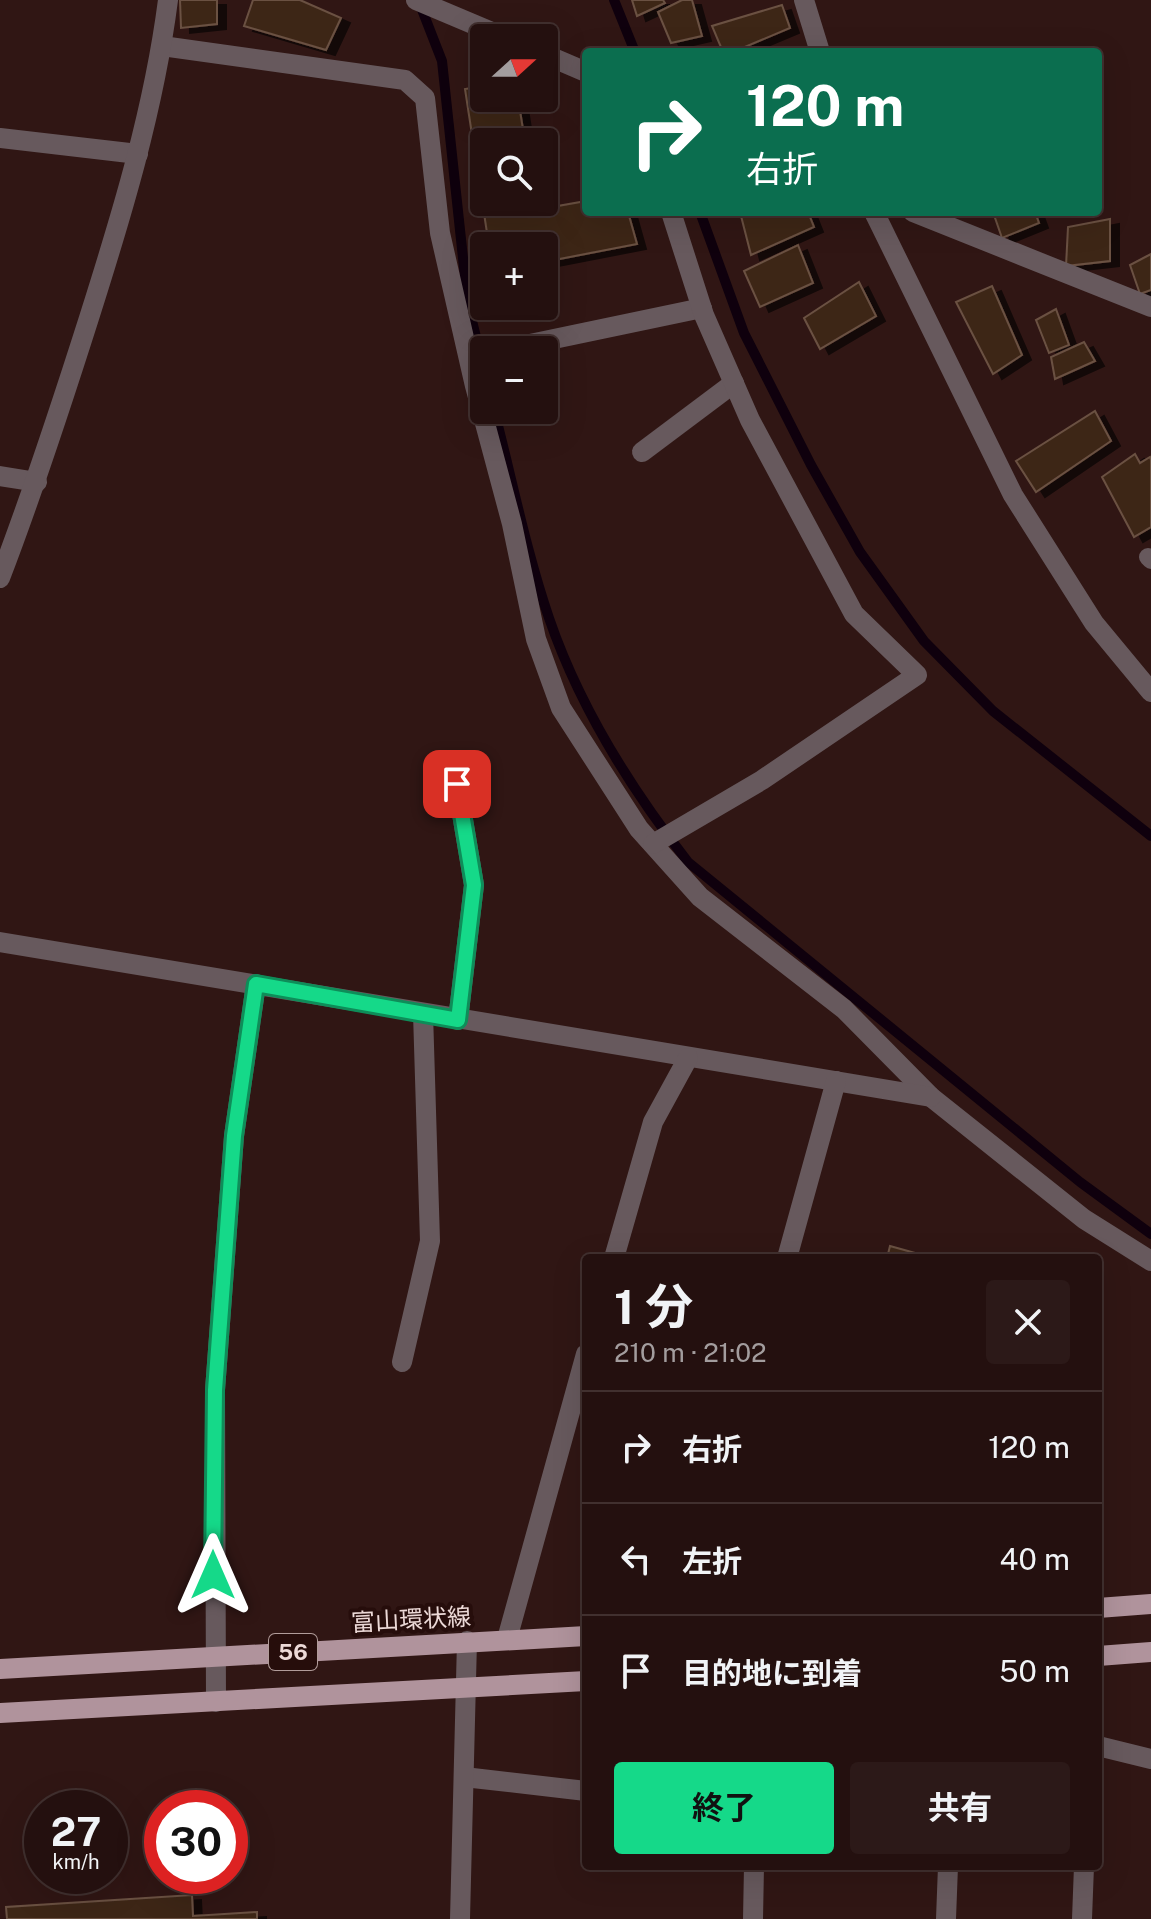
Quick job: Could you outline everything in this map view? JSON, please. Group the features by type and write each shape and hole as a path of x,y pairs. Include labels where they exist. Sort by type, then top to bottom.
{"main road":[{"path":"1102,1608 1151,1604"},
{"name":"富山環状線","path":"0,1669 582,1636"},
{"path":"1102,1656 1151,1652"},
{"name":"56","path":"0,1713 582,1681"}],"street":[{"path":"0,578 37,482 129,195 162,46 168,0"},
{"path":"416,0 472,24"},
{"path":"804,0 819,48"},
{"path":"162,46 405,80 425,98 440,233 475,386 512,524 536,639 561,708 639,829 662,839 700,897 844,1009 931,1097 1084,1219 1151,1261"},
{"path":"558,60 582,70"},
{"path":"0,138 138,154"},
{"path":"662,839 762,780 917,675 854,614 750,420 702,308 672,216"},
{"path":"876,216 1013,495 1094,623 1151,692"},
{"path":"923,216 1151,307"},
{"path":"558,338 702,308"},
{"path":"642,452 734,383"},
{"path":"0,476 37,482"},
{"path":"457,784 474,885 458,1020"},
{"path":"0,942 931,1097"},
{"path":"216,1702 215,1390 234,1136 256,984"},
{"path":"402,1362 430,1241 423,1013"},
{"path":"615,1254 653,1122 688,1058"},
{"path":"788,1254 836,1081"},
{"path":"507,1639 582,1368"},
{"path":"460,1919 467,1641"},
{"path":"1102,1747 1151,1759"},
{"path":"464,1777 582,1791"},
{"path":"753,1919 754,1870"},
{"path":"946,1919 948,1870"},
{"path":"1082,1919 1084,1870"}],"building":[{"path":"180,0 217,0 217,24 181,28"},
{"path":"253,0 300,0 341,18 326,50 244,26"},
{"path":"632,0 663,0 665,3 637,16"},
{"path":"682,0 692,0 702,36 671,43 658,12"},
{"path":"782,5 790,28 742,48 721,48 712,26"},
{"path":"470,88 470,112 520,112 523,128 471,128 465,89"},
{"path":"582,202 582,216 629,216 637,244 558,259 558,232 487,232 484,216 558,216 558,206"},
{"path":"741,216 810,216 814,227 751,255"},
{"path":"994,216 1036,216 1039,223 1002,238"},
{"path":"1110,219 1110,261 1066,266 1068,227"},
{"path":"798,245 813,283 760,307 744,271"},
{"path":"1151,254 1151,290 1140,294 1130,265"},
{"path":"859,282 876,316 820,349 804,318"},
{"path":"992,286 1022,355 993,374 956,302"},
{"path":"1056,309 1069,345 1049,353 1036,320"},
{"path":"1084,342 1095,361 1055,379 1051,357"},
{"path":"1095,411 1111,441 1036,492 1016,461"},
{"path":"1135,454 1140,463 1150,457 1151,460 1151,527 1134,537 1102,477"},
{"path":"890,1246 919,1254 888,1254"},
{"path":"192,1895 193,1916 257,1912 257,1919 7,1919 6,1907"}],"waterway":[{"path":"614,0 633,48"},
{"path":"419,2 442,61 468,305 476,336"},
{"path":"701,216 744,333 811,465 860,552 924,641 993,711 1151,836"},
{"path":"497,424 533,567 561,651 608,746 688,862 1080,1182 1151,1234"}],"route":[{"path":"213,1575 215,1390 234,1136 256,984 458,1020 474,885 457,784"}]}
